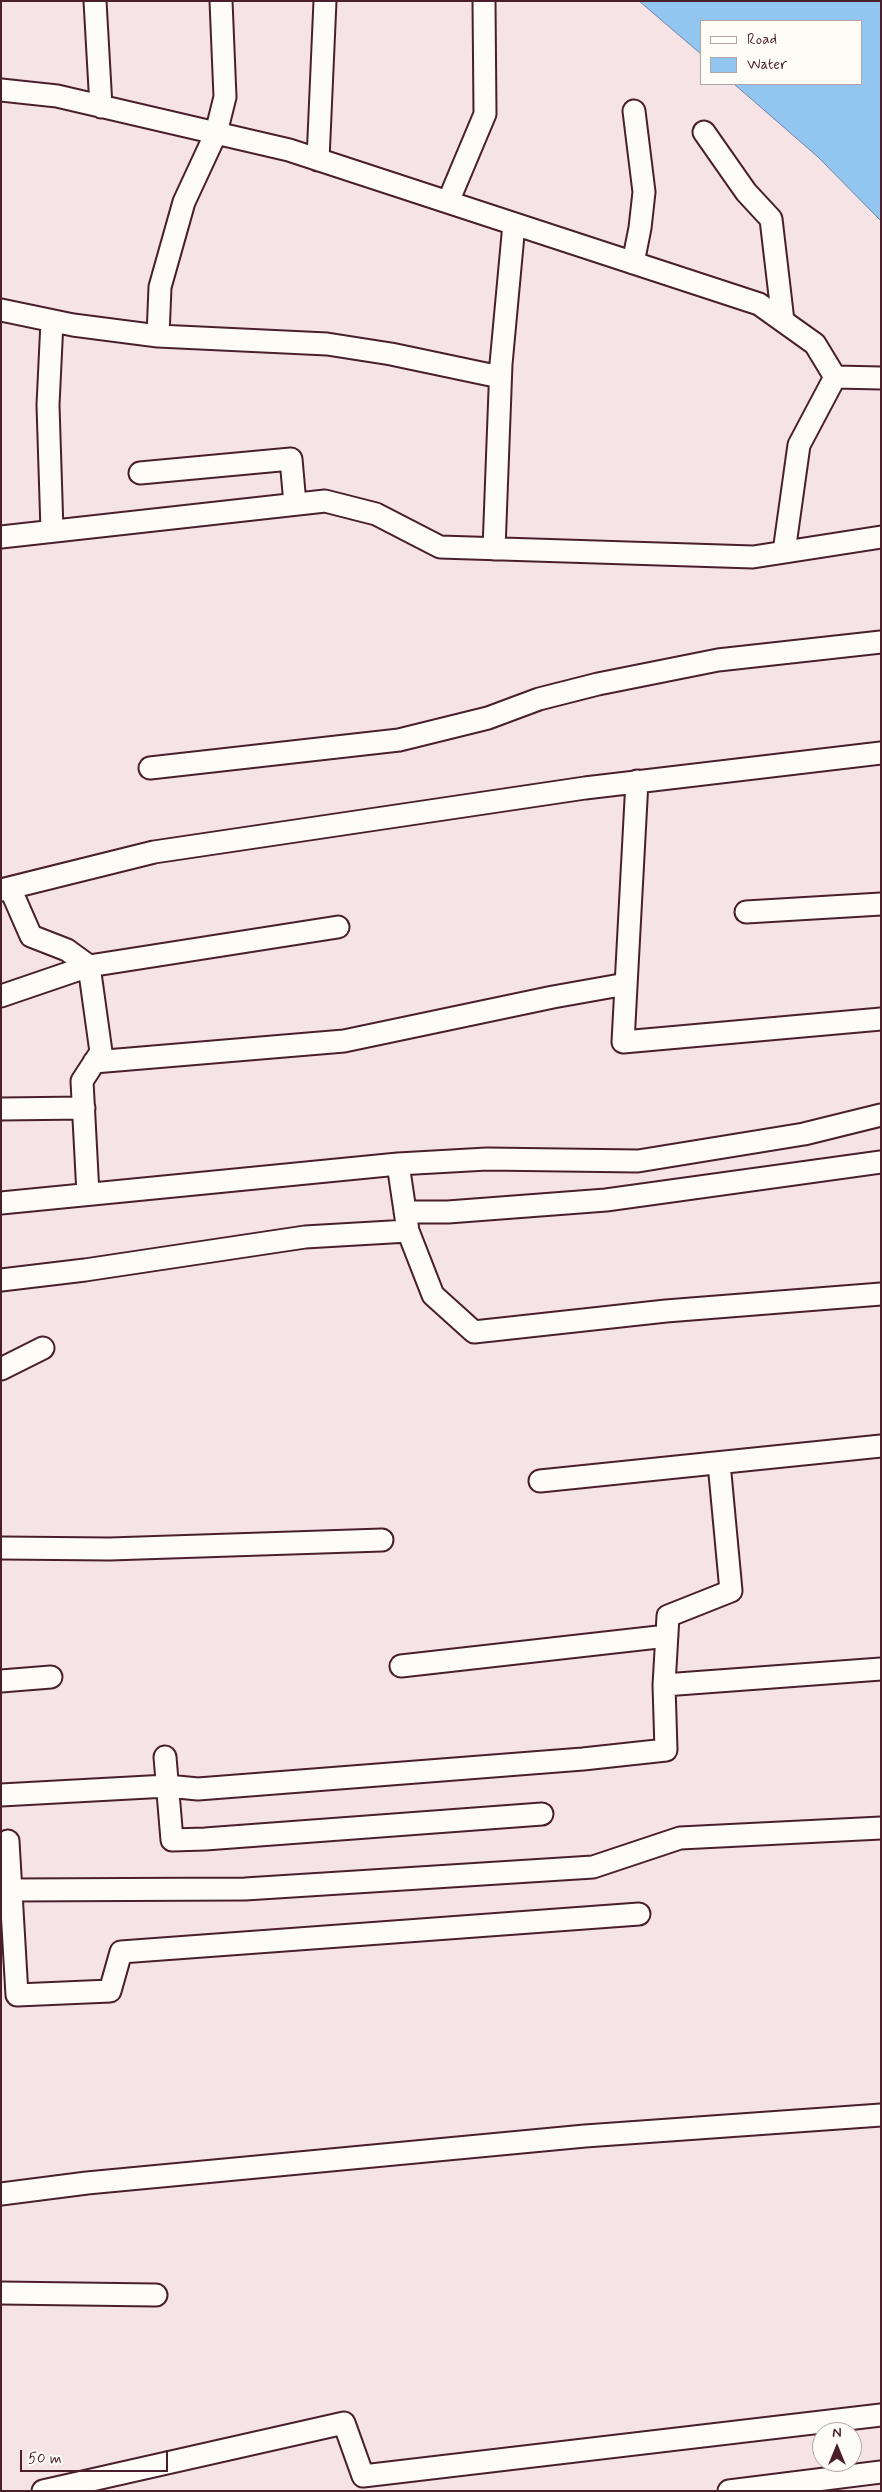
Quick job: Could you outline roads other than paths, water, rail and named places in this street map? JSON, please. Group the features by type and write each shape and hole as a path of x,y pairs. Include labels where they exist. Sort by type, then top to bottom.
{"street":[{"path":"95,1 101,107"},
{"path":"158,336 160,287 184,202 216,133 225,97 221,1"},
{"path":"318,160 325,1"},
{"path":"448,202 485,114 484,1"},
{"path":"1,90 57,96 289,150 759,304 815,344 836,378"},
{"path":"632,263 640,228 644,192 634,111"},
{"path":"704,132 746,192 771,219 783,321"},
{"path":"494,549 500,378 514,224"},
{"path":"1,310 52,320 158,336 327,344 391,354 500,378"},
{"path":"52,320 48,404 52,532"},
{"path":"836,378 881,378"},
{"path":"784,552 799,445 836,378"},
{"path":"140,473 291,459 295,504"},
{"path":"1,537 325,501 376,514 440,547 753,557 881,537"},
{"path":"150,768 399,740 488,718 539,699 607,682 718,660 881,642"},
{"path":"88,1194 82,1081 101,1052 89,966 67,950 31,936 6,889 154,852 637,782 881,753"},
{"path":"637,782 623,1042 881,1019"},
{"path":"746,912 881,904"},
{"path":"1,996 89,966 338,927"},
{"path":"94,1062 344,1041 553,997 626,984"},
{"path":"1,1108 84,1108"},
{"path":"1,1203 398,1164 487,1159 638,1161 804,1134 881,1116"},
{"path":"1,1280 85,1270 305,1237 407,1221 448,1212 606,1200 881,1162"},
{"path":"398,1164 407,1221 434,1295 474,1332 666,1311 881,1294"},
{"path":"1,1369 43,1348"},
{"path":"540,1481 881,1446"},
{"path":"1,1795 168,1786 198,1789 583,1759 666,1750 664,1685 668,1616 731,1591 719,1463"},
{"path":"1,1548 110,1549 382,1540"},
{"path":"401,1666 667,1636"},
{"path":"664,1685 881,1669"},
{"path":"1,1681 51,1677"},
{"path":"165,1757 172,1840 205,1840 542,1814"},
{"path":"11,1890 245,1889 593,1868 680,1838 881,1828"},
{"path":"8,1841 17,1995 110,1991 121,1952 639,1914"},
{"path":"1,2194 96,2182 566,2138 881,2115"},
{"path":"1,2293 156,2295"},
{"path":"43,2491 344,2423 363,2476 881,2415"},
{"path":"729,2491 881,2472"}],"water":[{"path":"639,1 881,1 881,221 818,157 735,85 862,85 862,20 700,20 700,53"}]}
